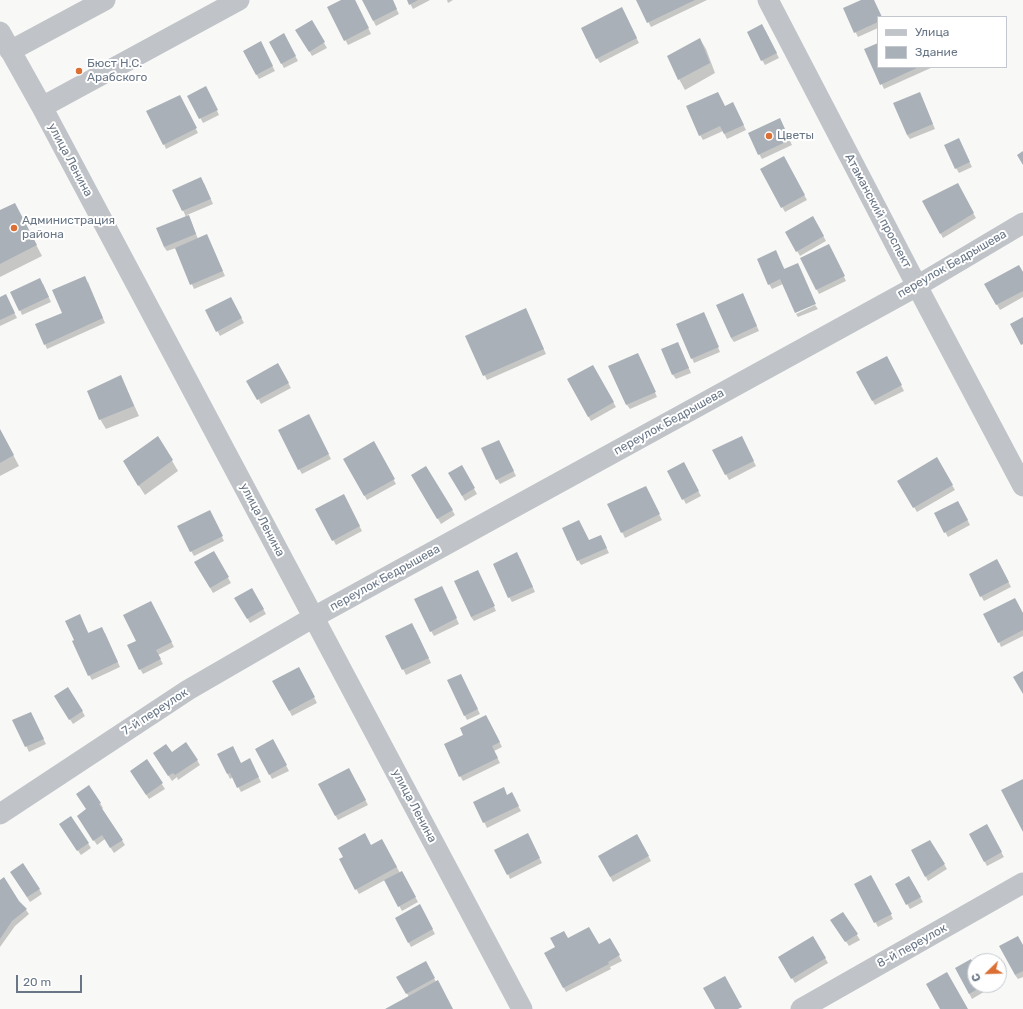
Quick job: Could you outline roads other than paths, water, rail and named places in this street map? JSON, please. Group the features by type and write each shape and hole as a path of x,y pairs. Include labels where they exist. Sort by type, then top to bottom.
{"street":[{"path":"10,51 105,0"},
{"path":"42,106 239,0"},
{"name":"Атаманский проспект","path":"768,0 1023,486"},
{"name":"улица Ленина","path":"0,32 42,106 522,1009"},
{"name":"переулок Бедрышева","path":"314,617 917,286 1023,223"},
{"name":"7-й переулок","path":"0,814 188,690 314,617"},
{"name":"8-й переулок","path":"801,1009 1023,884"}],"place":[{"name":"Бюст Н.С. Арабского","path":"79,71"},
{"name":"Цветы","path":"769,136"},
{"name":"Администрация района","path":"14,228"}]}
